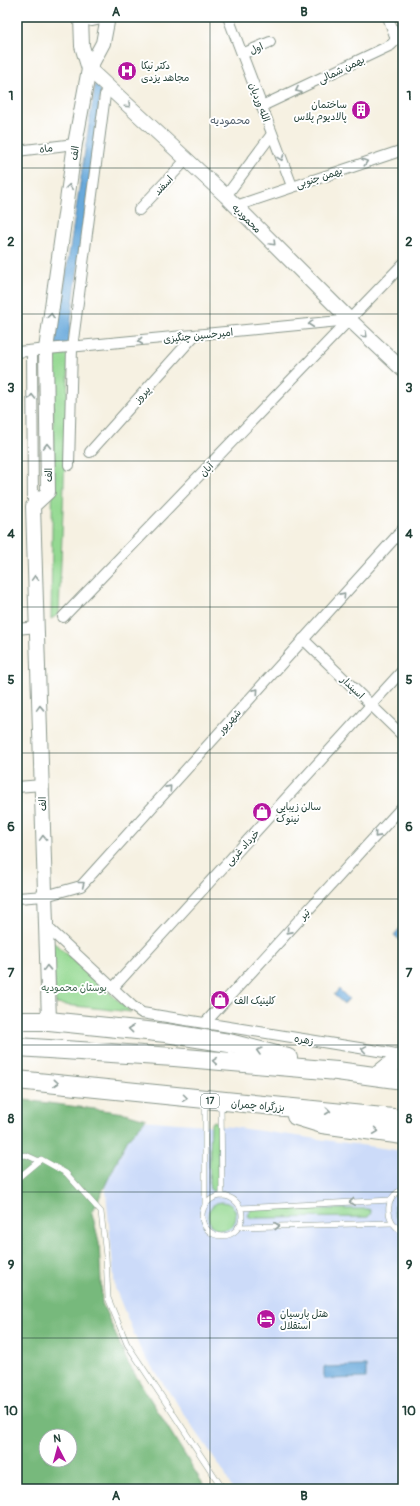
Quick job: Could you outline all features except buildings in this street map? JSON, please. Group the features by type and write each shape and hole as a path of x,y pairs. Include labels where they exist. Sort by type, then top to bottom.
{"highway":[{"path":"17,1021 49,1021 166,1033 228,1043 337,1071"},
{"path":"17,1048 79,1050 337,1071 400,1079"},
{"path":"377,1076 403,1055"},
{"name":"بزرگراه چمران","path":"17,1080 403,1119"},
{"path":"257,1104 322,1124 403,1135"}],"main road":[{"path":"80,17 82,46 89,69"},
{"path":"86,17 92,19 101,17"},
{"path":"89,69 103,43 108,17"},
{"name":"الف","path":"49,1021 33,506 48,492 46,349 75,144 89,69"},
{"name":"محمودیه","path":"89,69 226,196 350,320 403,370"}],"street":[{"name":"الله وردیان","path":"228,17 292,186"},
{"name":"بهمن شمالی","path":"262,106 391,45 395,41 395,36 388,17"},
{"name":"اول","path":"242,54 270,42"},
{"path":"69,465 72,348 105,95"},
{"path":"226,196 272,134"},
{"name":"ماه","path":"17,152 75,144"},
{"name":"بهمن جنوبی","path":"236,206 403,150"},
{"name":"اسفند","path":"139,210 187,159"},
{"name":"آبان","path":"63,617 403,264"},
{"name":"امیرحسین چنگیزی","path":"17,352 72,348 350,320"},
{"name":"پیروز","path":"90,452 194,336"},
{"path":"32,351 33,506"},
{"name":"شهریور","path":"17,898 45,896 81,886 403,529"},
{"path":"17,629 37,627"},
{"name":"اسپندار","path":"303,639 403,736"},
{"name":"خرداد غربی","path":"113,988 372,706 403,670"},
{"path":"17,787 42,785"},
{"name":"تیر","path":"204,1023 403,806"},
{"path":"46,926 132,1006 142,1013 204,1023"},
{"name":"زهره","path":"204,1023 403,1055"}],"lane":[{"path":"213,1101 222,1196"},
{"path":"205,1205 210,1200 222,1196 233,1200 240,1208 241,1221 238,1227 227,1235 213,1234 208,1230 202,1218 205,1205 213,1101"},
{"path":"17,1156 26,1155 39,1161 41,1159 66,1173 101,1212 106,1256 108,1298 127,1344 223,1489"},
{"path":"17,1179 39,1161"},
{"path":"403,1190 395,1195 388,1208 392,1223 403,1232"},
{"path":"240,1208 391,1200"},
{"path":"238,1227 392,1223"}],"shaded area":[{"name":"هتل پارسیان استقلال","path":"99,1117 232,1127 403,1151 403,1489 232,1489 224,1472 141,1351 115,1288"}],"green space":[{"path":"69,353 59,614 51,619 54,355"},
{"name":"بوستان محمودیه","path":"51,940 131,1012 56,1004"},
{"path":"17,1099 125,1113 146,1119 127,1140 92,1213 99,1242 102,1303 128,1363 206,1489 17,1489"},
{"path":"215,1121 218,1123 218,1190 212,1191 209,1183 211,1123"},
{"path":"403,1195 403,1225 399,1222 394,1210 396,1202"},
{"path":"222,1202 232,1206 236,1216 232,1226 222,1230 212,1226 208,1216 212,1206"},
{"path":"251,1209 367,1209 370,1210 371,1213 368,1217 252,1218 248,1216"}],"water":[{"path":"96,79 102,83 68,344 55,345"},
{"path":"403,925 403,939 401,941 394,935"},
{"path":"339,989 349,999 344,1004 334,995"},
{"path":"366,1366 366,1378 324,1379 324,1367"}],"place":[{"name":"دکتر نیکا مجاهد یزدی","path":"127,71"},
{"name":"ساختمان پالادیوم پلاس","path":"361,110"},
{"name":"سالن زیبایی نینوک","path":"262,812"},
{"name":"کلینیک الف","path":"220,1000"},
{"name":"هتل پارسیان استقلال","path":"266,1319"}],"district":[{"name":"محمودیه","path":"230,120"}]}
